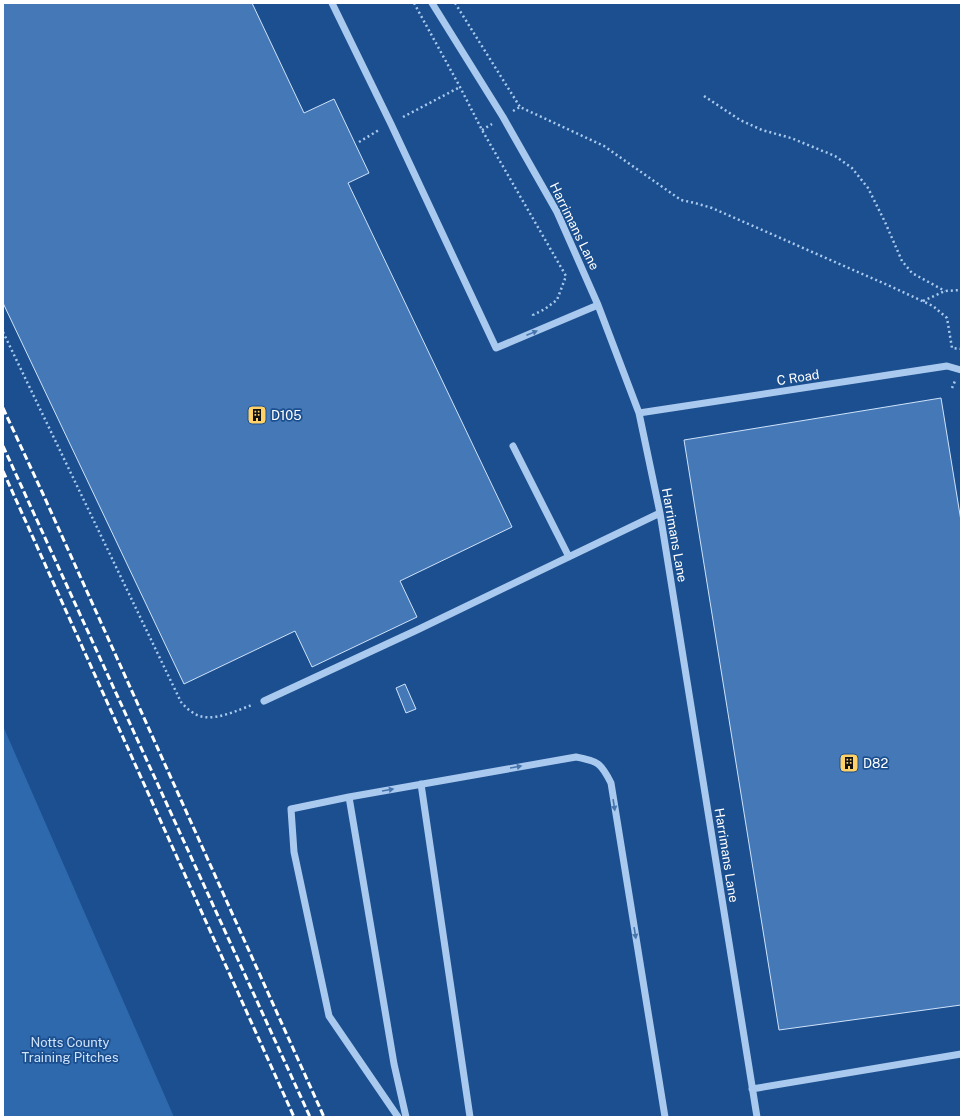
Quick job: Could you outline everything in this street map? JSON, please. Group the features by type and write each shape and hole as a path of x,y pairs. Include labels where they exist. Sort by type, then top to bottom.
{"lane":[{"path":"332,3 391,124 496,348 598,305"},
{"name":"Harrimans Lane","path":"432,3 503,117 557,212 598,305 639,413 660,513 757,1117"},
{"name":"C Road","path":"639,413 947,366 961,370"},
{"path":"513,446 569,557"},
{"path":"264,701 417,630 660,513"},
{"path":"398,1117 329,1016 294,852 291,809 349,797 576,757 593,760 604,769 610,783 665,1117"},
{"path":"421,784 470,1117"},
{"path":"349,797 394,1064 406,1117"},
{"path":"752,1089 961,1054"}],"path":[{"path":"414,3 482,130 566,276 557,300 545,309 533,315 540,329"},
{"path":"455,3 520,107 604,146 681,200 712,208 933,306 947,318 952,348 961,349"},
{"path":"359,142 460,87"},
{"path":"704,96 740,120 762,130 791,138 835,156 852,168 868,188 902,261 912,274 945,292"},
{"path":"482,130 520,107"},
{"path":"922,301 945,292 961,290"},
{"path":"3,332 181,702 190,712 203,717 218,716 264,701"}],"green space":[{"name":"Notts County Training Pitches","path":"3,726 174,1117 3,1117"}],"building":[{"name":"D105","path":"3,3 252,3 304,113 334,99 369,173 348,183 512,527 400,581 417,617 312,667 295,631 184,684 3,303"},
{"name":"D82","path":"941,398 961,521 961,1005 779,1030 684,440"},
{"path":"405,684 416,709 406,713 396,688"}],"railway":[{"path":"3,408 324,1117"},
{"path":"3,446 310,1117"},
{"path":"3,471 294,1117"}],"place":[{"name":"D105","path":"257,415"},
{"name":"D82","path":"849,763"}]}
